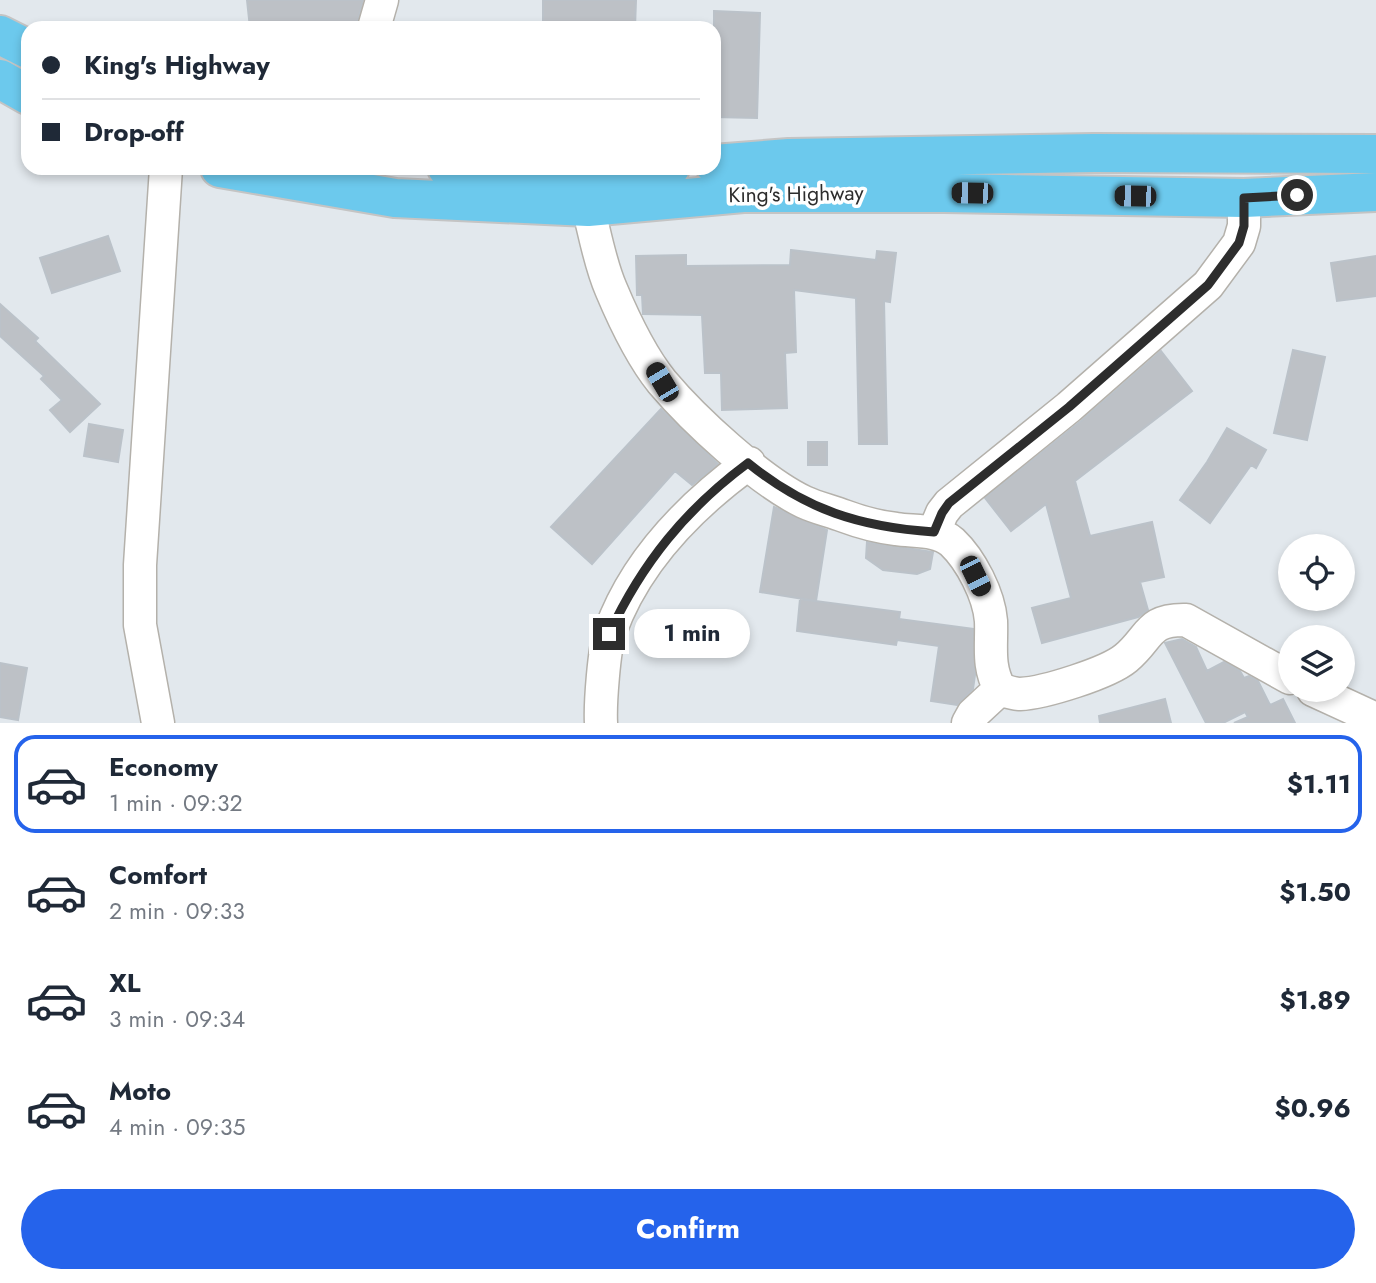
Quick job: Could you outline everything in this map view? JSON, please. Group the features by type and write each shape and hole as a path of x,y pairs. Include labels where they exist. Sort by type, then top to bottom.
{"highway":[{"path":"0,35 21,46"},
{"path":"0,79 21,91"},
{"name":"King's Highway","path":"721,163 789,158 1052,154 1376,154"},
{"name":"King's Highway","path":"261,175 395,198 588,207 743,193 1244,198 1376,192"}],"street":[{"path":"376,21 382,0"},
{"path":"158,723 140,625 140,565 166,175"},
{"path":"934,532 949,503 1069,407 1208,285 1239,243 1244,226 1244,198"},
{"path":"588,207 610,287 630,330 662,382 717,437 748,463 803,501 851,519 893,529 934,532 949,539 966,556 985,597 991,619 989,660 1000,689 1017,695 1041,691 1094,674 1126,659 1156,625 1169,620 1186,620 1278,671"},
{"path":"601,723 609,634 624,603 658,548 679,524 724,481 748,463"},
{"path":"968,723 973,714 1000,689"},
{"path":"1339,702 1376,719"}],"building":[{"path":"247,0 363,0 358,21 249,21"},
{"path":"543,0 636,0 635,21 543,21"},
{"path":"714,11 760,13 757,118 721,117 721,21 714,21"},
{"path":"108,236 120,271 52,293 40,258"},
{"path":"791,250 876,260 877,251 896,253 890,302 884,301 887,444 859,444 856,298 794,290 796,352 785,353 787,408 722,410 721,373 705,373 702,315 643,314 642,295 637,295 636,256 686,255 686,266 790,265"},
{"path":"1376,256 1376,296 1337,301 1331,263"},
{"path":"0,304 38,338 35,341 100,404 70,432 50,410 62,400 41,379 44,376 0,336"},
{"path":"1293,350 1325,357 1307,440 1274,433"},
{"path":"1161,351 1192,391 1075,481 1090,536 1152,522 1164,577 1140,582 1148,610 1138,617 1042,643 1032,608 1071,598 1046,504 1011,531 985,498 1081,421"},
{"path":"661,409 718,464 692,485 675,471 592,564 551,527"},
{"path":"89,424 123,430 118,462 84,456"},
{"path":"1227,428 1266,450 1256,468 1251,465 1210,523 1180,500"},
{"path":"808,442 827,442 827,465 808,465"},
{"path":"774,507 827,530 816,601 760,592"},
{"path":"867,542 933,552 930,569 917,574 883,570 866,558"},
{"path":"800,599 900,612 899,619 973,629 973,689 957,705 931,701 939,646 897,640 896,645 797,631"},
{"path":"1182,639 1196,647 1207,671 1224,662 1240,671 1244,678 1249,676 1258,681 1270,705 1284,702 1295,723 1234,723 1248,717 1245,712 1223,723 1206,723 1165,643"},
{"path":"0,663 27,668 18,720 0,717"},
{"path":"1165,699 1171,723 1100,723 1099,716"}],"route":[{"path":"609,634 624,603 658,548 700,502 748,463 803,501 851,519 893,529 934,532 949,503 1069,407 1208,285 1239,243 1244,226 1244,198 1297,195"}]}
